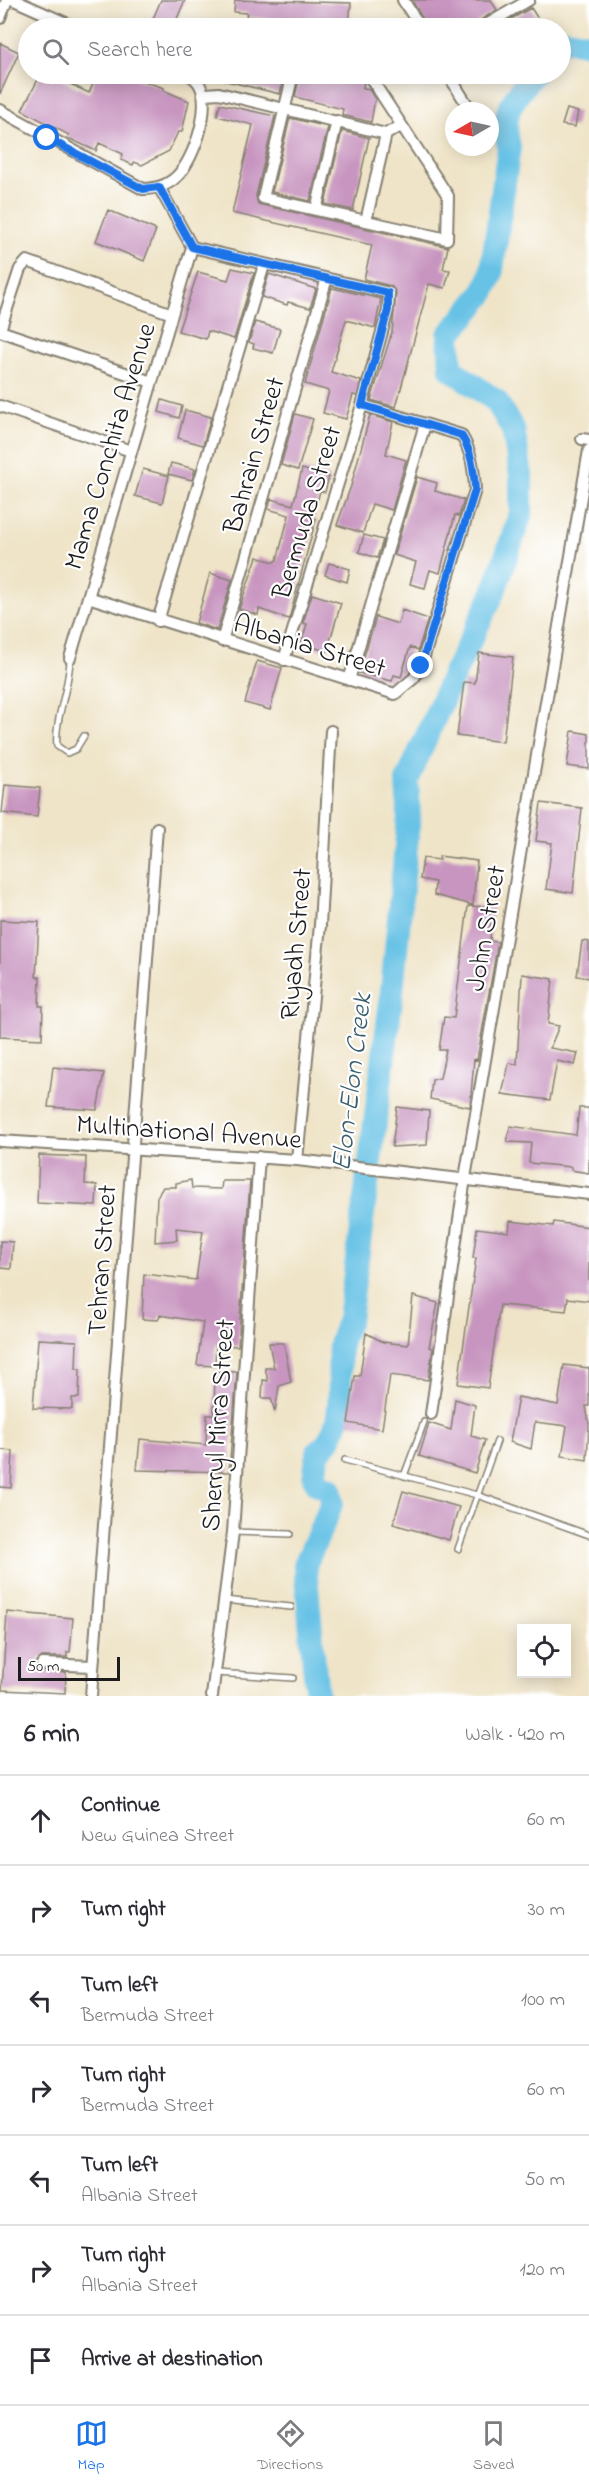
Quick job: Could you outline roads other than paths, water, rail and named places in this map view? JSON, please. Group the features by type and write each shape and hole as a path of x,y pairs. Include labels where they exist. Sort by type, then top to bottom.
{"street":[{"path":"0,18 7,0"},
{"path":"14,0 54,18"},
{"path":"403,0 415,18"},
{"path":"498,18 529,0"},
{"path":"0,110 143,189 159,187 180,173 191,156 205,94 199,84"},
{"path":"290,84 262,198 447,239 448,196 374,84"},
{"path":"454,84 465,102"},
{"path":"205,94 219,93 386,134 401,126"},
{"path":"316,210 337,121"},
{"path":"366,221 386,134"},
{"path":"159,187 192,247"},
{"name":"Bermuda Street","path":"192,247 388,293 388,310 362,405 284,660"},
{"name":"Mama Conchita Avenue","path":"70,658 192,247"},
{"path":"152,382 0,330 20,269 27,261 172,314"},
{"path":"158,621 264,265"},
{"name":"Bahrain Street","path":"222,641 326,280"},
{"name":"Albania Street","path":"88,597 395,694 414,678 421,666 475,490 468,447 461,435 362,405"},
{"path":"0,406 131,451"},
{"path":"349,680 425,424"},
{"name":"John Street","path":"427,1418 465,1178 589,450"},
{"name":"Riyadh Street","path":"297,1160 320,925 331,731"},
{"name":"Tehran Street","path":"91,1696 157,828"},
{"name":"Multinational Avenue","path":"0,1141 297,1160 382,1168 589,1194"},
{"name":"Sherryl Mirra Street","path":"212,1696 233,1532 260,1157"},
{"path":"42,1664 93,1666"}],"lane":[{"path":"70,658 56,737 57,746 67,753 76,749 84,736"},
{"path":"404,1476 427,1418"},
{"path":"458,1549 497,1441"},
{"path":"345,1460 477,1495 589,1534"},
{"path":"233,1532 290,1534"},
{"path":"223,1600 291,1607"},
{"path":"215,1673 292,1678"}],"waterway":[{"path":"571,41 589,44"},
{"name":"Elon-Elon Creek","path":"317,1696 305,1565 332,1501 330,1488 318,1484 314,1478 318,1452 328,1442 334,1430 340,1403 340,1346 349,1320 391,1001 409,816 407,781 452,678 493,594 521,513 521,475 513,429 496,401 451,369 449,335 482,295 491,276 509,147 507,115 514,99 525,84"}]}
